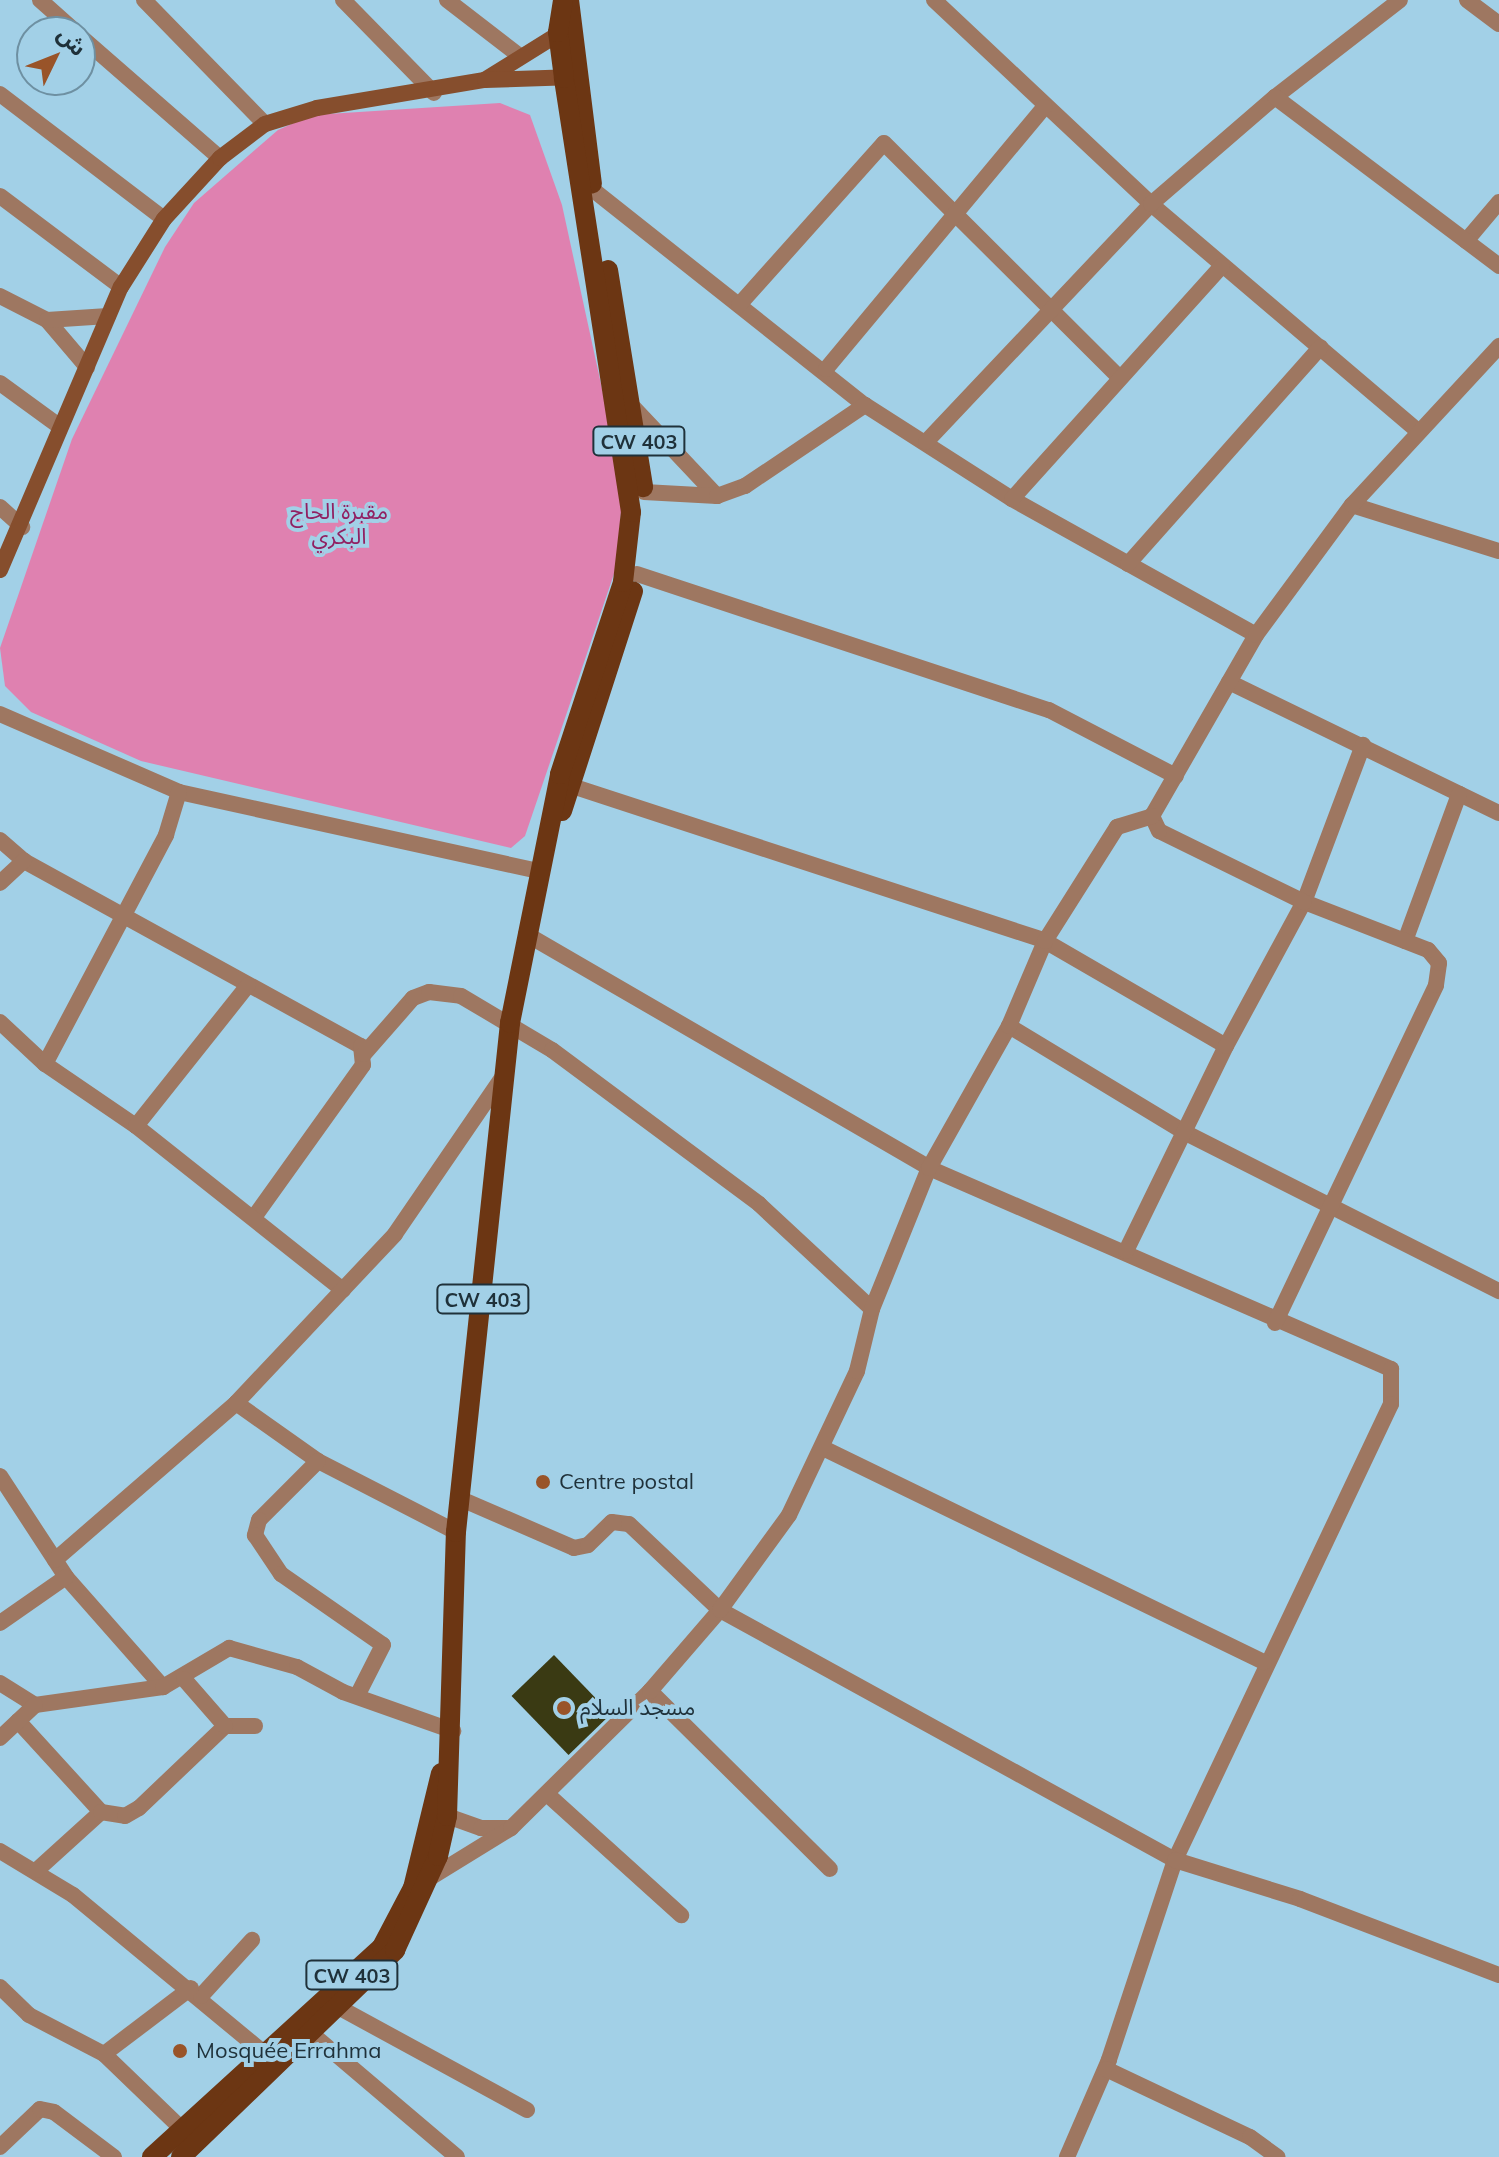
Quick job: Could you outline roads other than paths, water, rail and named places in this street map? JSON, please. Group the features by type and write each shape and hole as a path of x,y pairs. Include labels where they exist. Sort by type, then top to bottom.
{"main road":[{"name":"CW 403","path":"181,2157 340,2008 395,1950 421,1883 439,1813 453,1731 456,1532 509,1066 510,1023 538,871 560,774 623,582 631,512 573,78 566,0"},
{"name":"CW 403","path":"538,871 572,786 637,574 644,492 634,408 573,78"},
{"name":"CW 403","path":"152,2157 382,1947 421,1883"}],"street":[{"path":"40,0 58,16"},
{"path":"144,0 265,124"},
{"path":"343,0 434,93"},
{"path":"447,0 521,57"},
{"path":"934,0 1044,107 1151,204 1417,430"},
{"path":"926,442 1051,306 1151,204 1275,97 1400,0"},
{"path":"1467,0 1499,24"},
{"path":"485,80 567,29"},
{"path":"96,50 220,158"},
{"path":"0,570 22,527 59,426 121,287 164,219 220,158 265,124 317,108 434,93 485,80 573,78"},
{"path":"0,94 164,219"},
{"path":"1275,97 1499,266"},
{"path":"826,369 1044,107"},
{"path":"739,305 884,143 1119,377"},
{"path":"592,189 826,369 865,405 1012,499 1256,635"},
{"path":"0,196 121,287"},
{"path":"1466,241 1499,202"},
{"path":"1012,499 1222,266"},
{"path":"0,296 47,320 87,367"},
{"path":"47,320 108,316"},
{"path":"421,1883 511,1828 650,1691 720,1610 789,1515 825,1449 857,1371 872,1309 929,1168 1009,1026 1045,941 1117,827 1152,816 1256,635 1352,505 1417,430 1499,346"},
{"path":"1128,564 1321,347"},
{"path":"0,383 59,426"},
{"path":"644,492 717,496 765,476 865,405"},
{"path":"634,408 717,496"},
{"path":"1352,505 1499,551"},
{"path":"0,507 22,527"},
{"path":"637,574 1049,710 1176,776"},
{"path":"1229,682 1499,813"},
{"path":"0,714 179,792 538,871"},
{"path":"1126,1251 1226,1046 1304,902 1363,745"},
{"path":"572,786 1045,941 1226,1046"},
{"path":"45,1064 121,915 166,835 179,792"},
{"path":"1405,941 1459,794"},
{"path":"1152,816 1159,831 1304,902 1436,956 1441,971 1335,1207 1275,1323"},
{"path":"0,840 24,861 361,1046 363,1065 255,1216"},
{"path":"0,883 24,861"},
{"path":"526,934 929,1168 1126,1251 1275,1323 1385,1362 1394,1388 1264,1662 1175,1860 1106,2069 1067,2157"},
{"path":"136,1126 248,985"},
{"path":"364,1054 402,1008 429,992 461,996 510,1023 759,1204 872,1309"},
{"path":"0,1022 45,1064 136,1126 255,1216 343,1290"},
{"path":"1009,1026 1184,1132 1499,1291"},
{"path":"55,1560 236,1403 395,1234 509,1066"},
{"path":"236,1403 318,1461 456,1532"},
{"path":"825,1449 1264,1662"},
{"path":"318,1461 259,1520 255,1535 281,1574 383,1645 357,1696"},
{"path":"0,1476 66,1577 163,1687"},
{"path":"461,1499 574,1548 588,1545 608,1524 625,1522 720,1610 1175,1860 1300,1899 1499,1975"},
{"path":"0,1623 66,1577"},
{"path":"0,1738 35,1705 163,1687 184,1679 229,1648 297,1667 357,1696 453,1731"},
{"path":"184,1679 225,1726"},
{"path":"0,1683 35,1705"},
{"path":"650,1691 830,1869"},
{"path":"18,1721 101,1812 125,1816 139,1808 225,1726 255,1726"},
{"path":"547,1794 681,1915"},
{"path":"37,1870 101,1812"},
{"path":"439,1813 481,1828 511,1828"},
{"path":"0,1851 37,1870 196,1992 264,2053"},
{"path":"104,2054 196,1992 252,1940"},
{"path":"0,1987 29,2015 104,2054 181,2128"},
{"path":"340,2008 527,2110"},
{"path":"312,2034 457,2157"},
{"path":"1106,2069 1250,2137 1278,2157"},
{"path":"0,2147 33,2113 46,2110 114,2157"},
{"path":"0,2120 15,2131"}],"place":[{"name":"Centre postal","path":"543,1482"},
{"name":"مسجد السلام","path":"564,1708"},
{"name":"Mosquée Errahma","path":"180,2051"}],"park label":[{"name":"مقبرة الحاج البكري","path":"339,524"}]}
